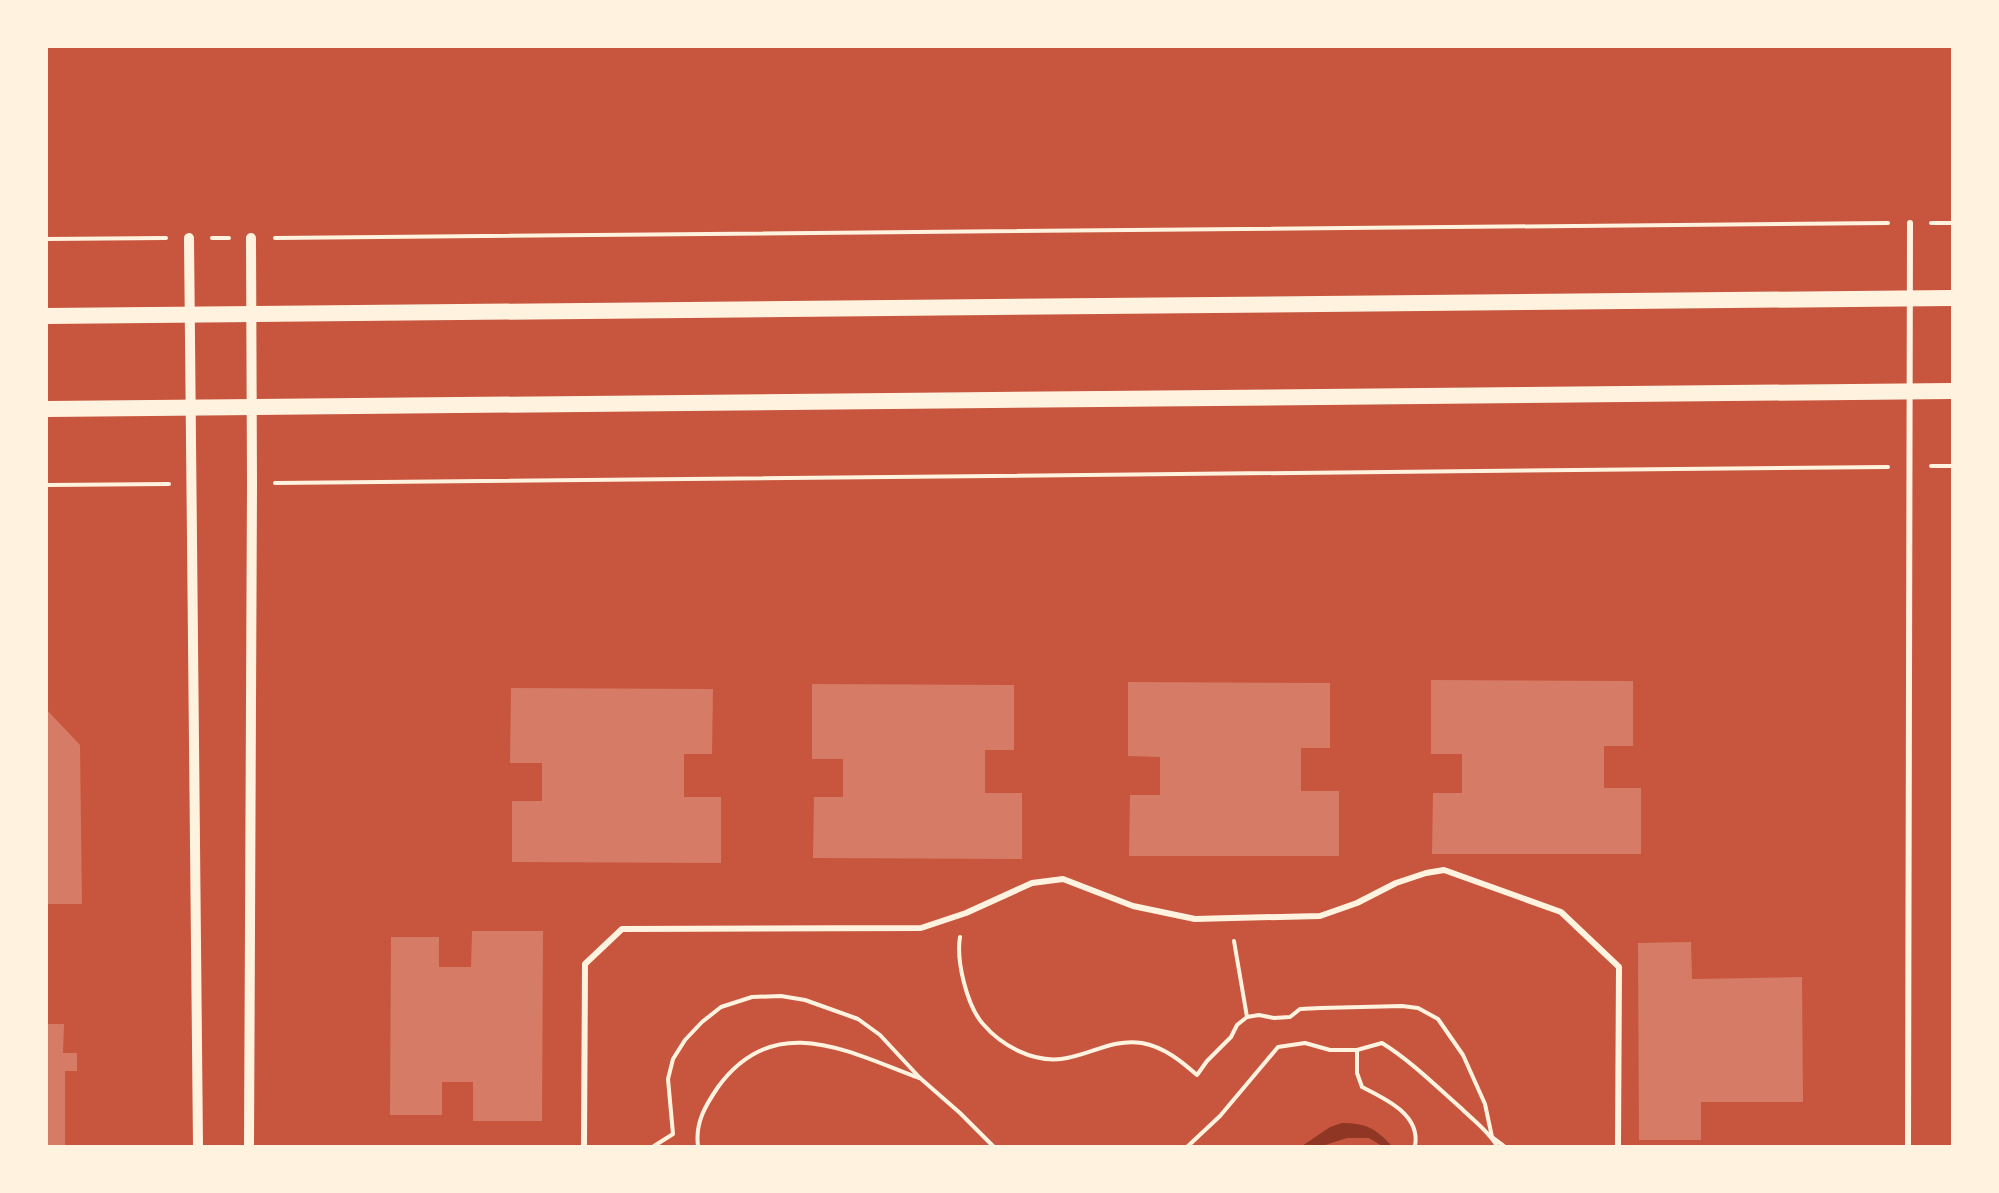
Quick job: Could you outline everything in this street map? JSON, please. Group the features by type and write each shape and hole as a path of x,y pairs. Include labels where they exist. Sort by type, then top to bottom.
{"highway":[{"path":"46,316 1953,298"},
{"path":"46,409 1953,392"}],"street":[{"path":"1908,1146 1910,223"},
{"path":"189,238 198,1146"},
{"path":"249,1146 252,483 250,238"},
{"path":"585,1146 585,964 622,929 921,928 966,913 1032,884 1063,879 1133,906 1195,919 1320,916 1357,903 1396,884 1426,873 1444,870 1561,912 1619,967 1618,1146"}],"path":[{"path":"46,239 1953,223"},
{"path":"252,483 1953,466"},
{"path":"46,485 191,484"},
{"path":"966,913 959,945 960,965 966,987 983,1024 1011,1048 1045,1059 1061,1059 1112,1044 1141,1043 1157,1047 1173,1056 1197,1075 1207,1061 1231,1037 1237,1025 1247,1017 1259,1015 1274,1018 1290,1017 1300,1010 1321,1008 1402,1006 1418,1008 1438,1019 1463,1055 1485,1104 1492,1137 1497,1146"},
{"path":"1232,918 1235,956 1247,1017"},
{"path":"654,1146 673,1134 668,1079 673,1059 685,1040 721,1007 752,997 781,996 805,1000 858,1019 880,1035 920,1078 993,1146"},
{"path":"698,1146 696,1131 703,1113 731,1070 752,1053 783,1043 812,1043 844,1050 920,1078"},
{"path":"1188,1146 1220,1116 1278,1047 1305,1043 1330,1050 1357,1050 1382,1043 1504,1146"},
{"path":"1357,1050 1357,1073 1362,1087 1384,1098 1410,1118 1417,1136 1415,1146"},
{"path":"660,1141 666,1146"}],"shaded area":[{"path":"1342,1123 1358,1124 1370,1128 1392,1146 1382,1146 1369,1138 1347,1138 1322,1146 1302,1146 1330,1127"}],"building":[{"path":"1431,680 1633,681 1633,746 1604,746 1604,788 1641,788 1641,854 1432,854 1433,793 1462,793 1462,754 1431,754"},
{"path":"1128,682 1330,683 1330,748 1301,748 1301,791 1339,791 1339,856 1129,856 1130,795 1160,795 1160,757 1128,756"},
{"path":"812,684 1014,685 1014,750 985,750 985,793 1022,793 1022,859 813,858 814,797 843,797 843,759 812,759"},
{"path":"511,688 713,689 712,754 684,754 684,797 721,797 721,863 512,862 512,801 542,801 542,763 510,763"},
{"path":"46,709 80,745 82,904 46,904"},
{"path":"472,931 543,931 542,1121 473,1121 473,1082 442,1082 442,1115 390,1115 391,937 439,937 439,967 471,967"},
{"path":"1691,942 1692,979 1802,977 1803,1102 1701,1102 1701,1140 1639,1140 1638,943"},
{"path":"46,1024 64,1024 63,1053 77,1053 77,1071 65,1071 65,1146 46,1146"}]}
